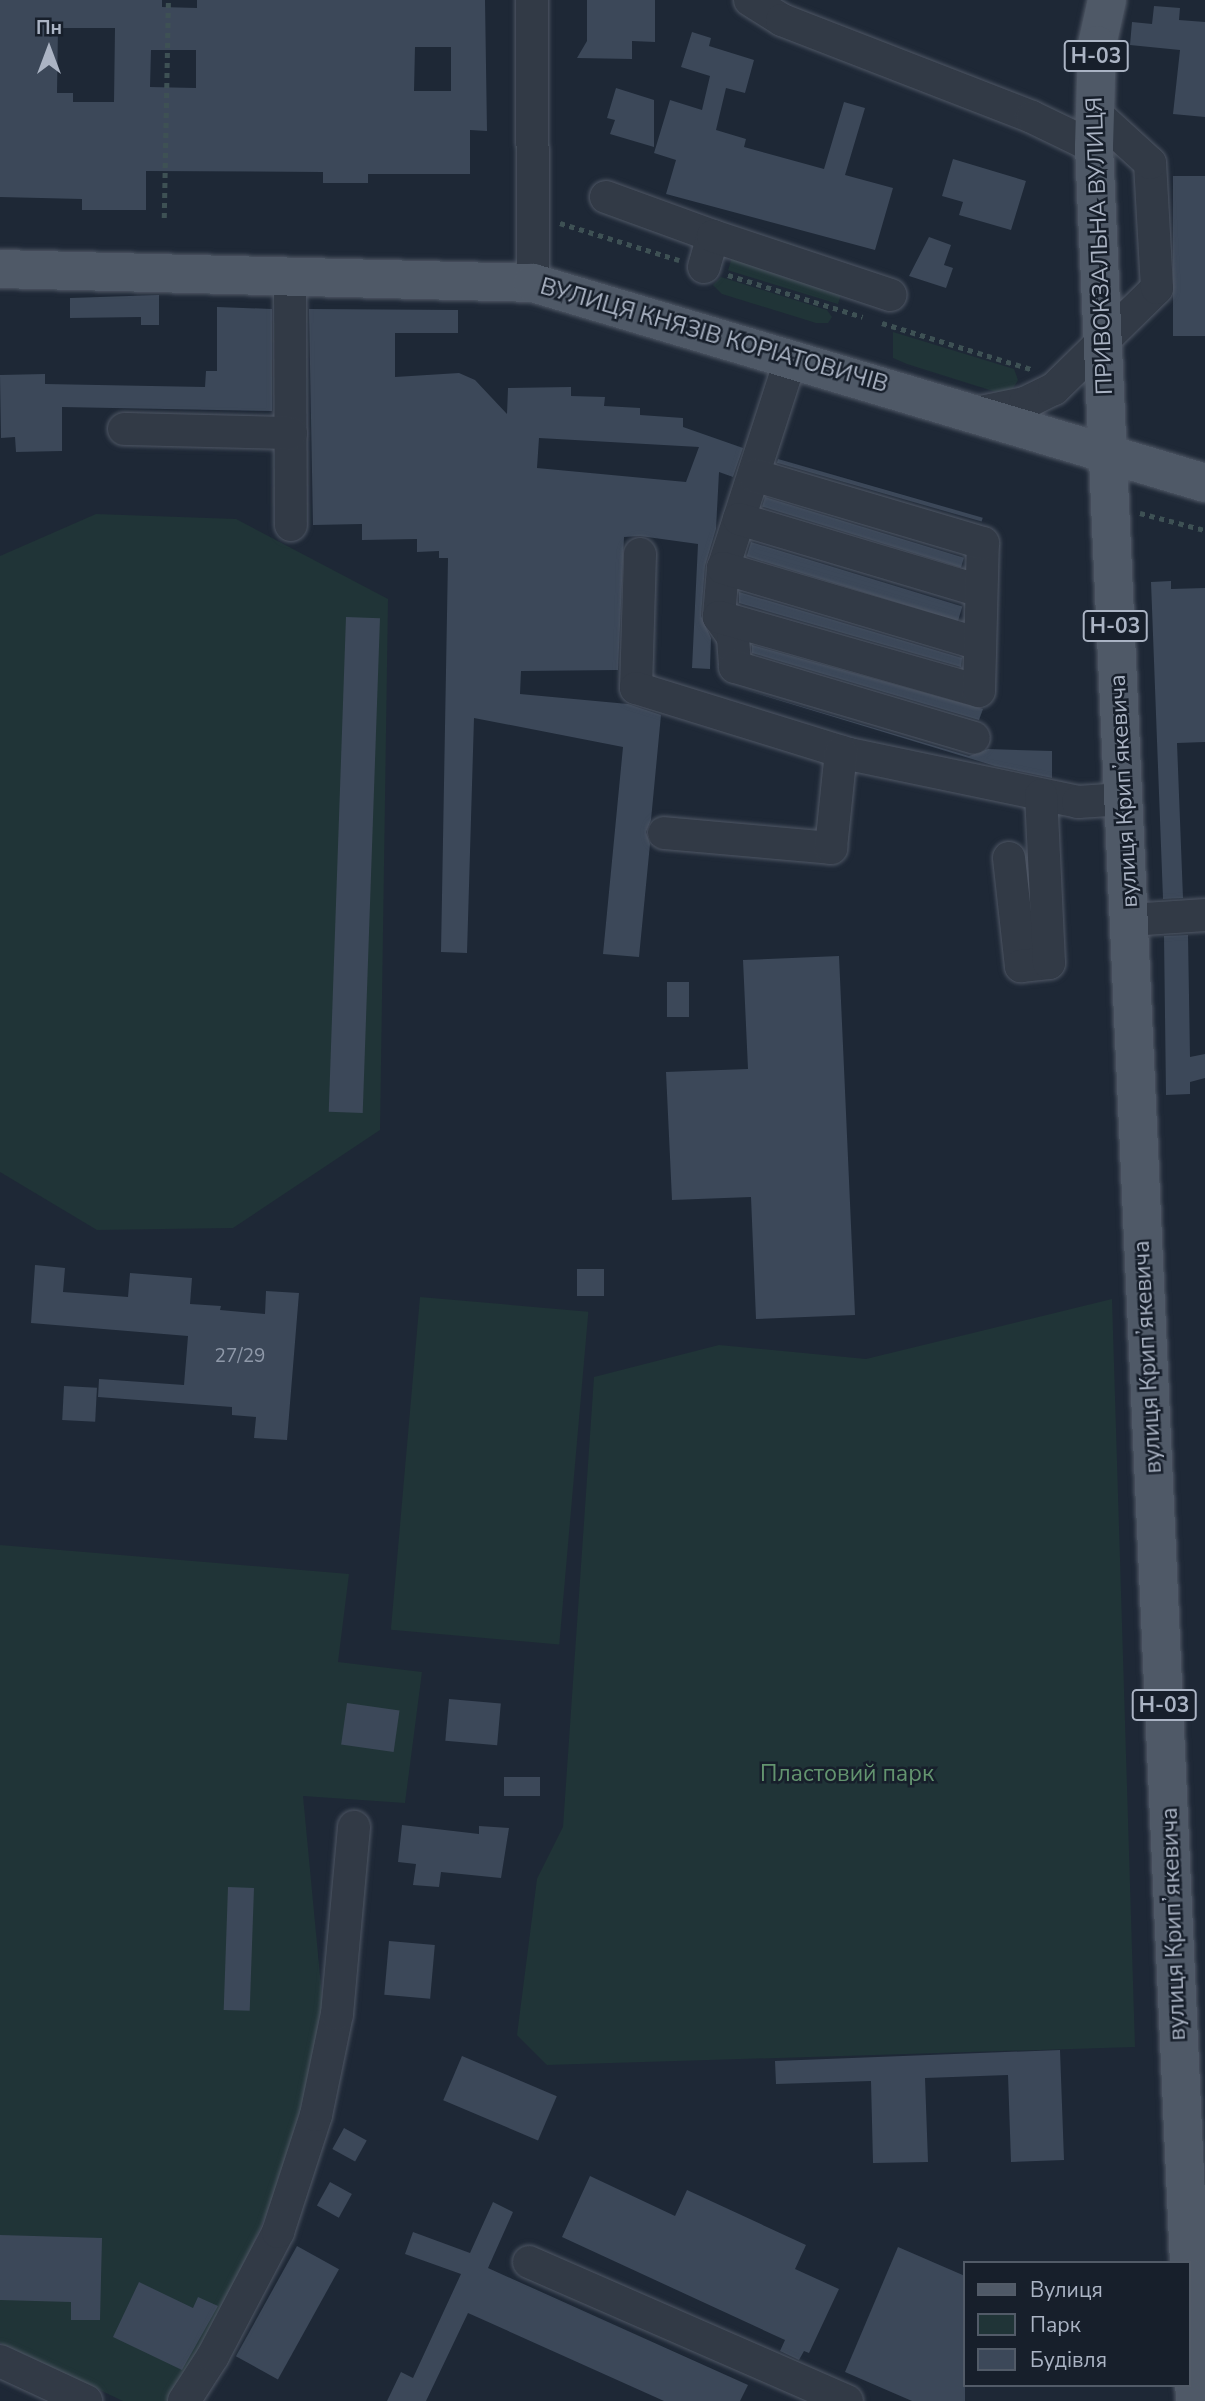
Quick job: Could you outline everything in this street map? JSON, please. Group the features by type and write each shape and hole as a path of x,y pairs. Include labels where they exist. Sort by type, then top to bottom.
{"main road":[{"name":"ПРИВОКЗАЛЬНА ВУЛИЦЯ","path":"1106,452 1094,130 1097,45 1107,0"},
{"name":"ВУЛИЦЯ КНЯЗІВ КОРІАТОВИЧІВ","path":"0,269 533,283 1205,483"},
{"name":"вулиця Крипʼякевича","path":"1106,452 1130,920 1137,1147 1189,2261"},
{"path":"1191,2319 1195,2401"}],"street":[{"path":"531,0 533,283"},
{"path":"750,0 782,20 1042,121 1094,130 1150,163 1157,288 1054,388 1025,402 976,413"},
{"path":"606,197 890,295"},
{"path":"704,267 713,236"},
{"path":"290,276 291,525"},
{"path":"791,358 723,568 719,617 733,638 735,667 974,738"},
{"path":"124,429 291,433"},
{"path":"719,617 979,691 983,543 754,475"},
{"path":"739,519 981,591"},
{"path":"640,554 636,688 841,752 1078,802 1124,799"},
{"path":"723,568 980,644"},
{"path":"664,833 831,848 841,752"},
{"path":"1009,859 1021,966 1049,962 1041,795"},
{"path":"1130,920 1205,915"},
{"path":"184,2401 213,2356 278,2232 316,2115 337,2014 354,1827"},
{"path":"528,2262 846,2401"},
{"path":"0,2361 86,2401"}],"path":[{"path":"164,218 168,0"},
{"path":"560,223 1048,375"},
{"path":"1129,510 1205,530"}],"green space":[{"path":"733,254 843,288 838,304 728,270"},
{"path":"721,277 827,310 832,317 828,323 816,323 722,294 713,285"},
{"path":"893,332 1014,369 1018,380 1012,390 996,392 907,364 893,358"},
{"path":"96,514 236,519 388,599 380,1130 233,1228 97,1230 0,1172 0,556"},
{"path":"420,1297 588,1312 559,1644 391,1630"},
{"name":"Пластовий парк","path":"1112,1299 1135,2047 547,2065 517,2035 537,1879 563,1827 594,1377 719,1345 866,1359"},
{"path":"0,1545 349,1574 338,1662 422,1672 405,1803 303,1796 323,2007 312,2081 284,2173 218,2326 171,2401 123,2401 0,2343"}],"building":[{"path":"0,0 162,0 162,7 197,8 197,0 485,0 487,131 470,130 470,174 368,174 368,183 323,183 323,172 146,171 146,210 82,210 82,199 0,197","holes":["58,28 115,28 114,102 73,102 73,93 57,93","415,47 451,47 451,91 414,91","151,50 196,50 196,88 150,87"]},
{"path":"587,0 655,0 655,42 632,41 632,59 577,58 587,41"},
{"path":"1154,6 1180,8 1179,20 1205,22 1205,117 1173,114 1180,50 1130,45 1132,22 1152,24"},
{"path":"692,32 711,38 709,46 754,60 745,93 726,88 716,130 746,139 744,147 824,169 844,102 865,108 845,175 893,188 875,250 666,194 676,160 654,153 670,100 702,110 710,76 681,67"},
{"path":"616,88 654,100 654,147 610,134 615,120 607,118"},
{"path":"953,159 1026,181 1011,230 959,215 963,202 942,196"},
{"path":"1173,176 1205,176 1205,336 1173,336"},
{"path":"929,237 951,245 944,265 953,268 946,288 909,276"},
{"path":"159,295 159,325 141,325 141,317 70,318 70,298"},
{"path":"217,307 272,309 272,411 62,407 62,451 16,452 15,437 1,438 0,375 45,374 45,384 205,387 206,371 217,371"},
{"path":"309,309 458,310 458,333 395,333 395,377 459,373 475,380 507,414 508,388 571,387 571,396 605,397 604,406 640,408 640,415 683,418 683,427 743,448 733,477 719,472 716,529 705,566 701,616 711,638 710,669 692,668 698,544 640,536 624,537 618,670 521,671 520,694 628,704 661,715 651,820 646,832 650,844 639,957 603,954 623,747 474,718 467,953 441,952 448,558 439,558 439,551 417,552 417,539 362,540 362,524 313,525","holes":["539,438 699,447 686,482 537,468"]},
{"path":"778,459 983,518 982,522 777,463"},
{"path":"765,497 964,558 961,567 762,507"},
{"path":"751,542 962,607 958,621 747,556"},
{"path":"1171,581 1171,589 1205,588 1205,742 1177,743 1183,898 1163,899 1151,582"},
{"path":"739,592 962,658 961,667 739,603"},
{"path":"346,617 380,618 363,1113 329,1112"},
{"path":"752,645 983,709 979,720 752,653"},
{"path":"736,687 969,756 988,749 1052,751 1052,778 995,766"},
{"path":"1188,935 1190,1057 1205,1054 1205,1078 1190,1082 1190,1094 1166,1095 1164,936"},
{"path":"839,956 855,1315 756,1319 751,1197 672,1200 666,1072 748,1069 743,960"},
{"path":"667,982 689,982 689,1017 667,1017"},
{"path":"35,1265 65,1268 63,1292 128,1297 130,1273 192,1278 190,1304 221,1306 220,1310 265,1314 266,1291 299,1293 287,1440 254,1438 256,1417 232,1415 232,1407 98,1397 99,1379 184,1385 188,1336 31,1323"},
{"path":"577,1269 604,1269 604,1296 577,1296"},
{"path":"64,1386 97,1388 95,1422 62,1420"},
{"path":"449,1699 501,1704 497,1745 445,1741"},
{"path":"347,1703 399,1710 394,1752 341,1745"},
{"path":"504,1777 540,1777 540,1796 504,1796"},
{"path":"402,1825 479,1834 479,1826 509,1828 501,1878 441,1872 439,1887 413,1885 416,1864 398,1862"},
{"path":"228,1887 254,1888 250,2011 224,2010"},
{"path":"389,1941 435,1945 430,1999 384,1995"},
{"path":"1060,2050 1064,2160 1011,2162 1008,2075 925,2078 928,2162 873,2163 871,2081 776,2084 775,2061"},
{"path":"462,2056 557,2096 538,2140 443,2100"},
{"path":"344,2128 367,2141 355,2162 332,2149"},
{"path":"590,2176 675,2216 687,2190 806,2245 795,2269 839,2289 809,2353 804,2351 799,2360 780,2351 785,2340 562,2237"},
{"path":"330,2182 352,2194 339,2218 317,2206"},
{"path":"493,2202 513,2212 488,2268 748,2385 740,2401 664,2401 468,2313 426,2401 387,2401 401,2372 413,2378 461,2274 405,2254 413,2232 470,2253"},
{"path":"0,2235 102,2238 100,2320 71,2320 71,2302 0,2300"},
{"path":"297,2246 339,2269 278,2379 236,2356"},
{"path":"898,2247 964,2276 965,2401 912,2401 845,2372"},
{"path":"139,2282 193,2308 198,2297 218,2306 182,2370 113,2337"}]}
